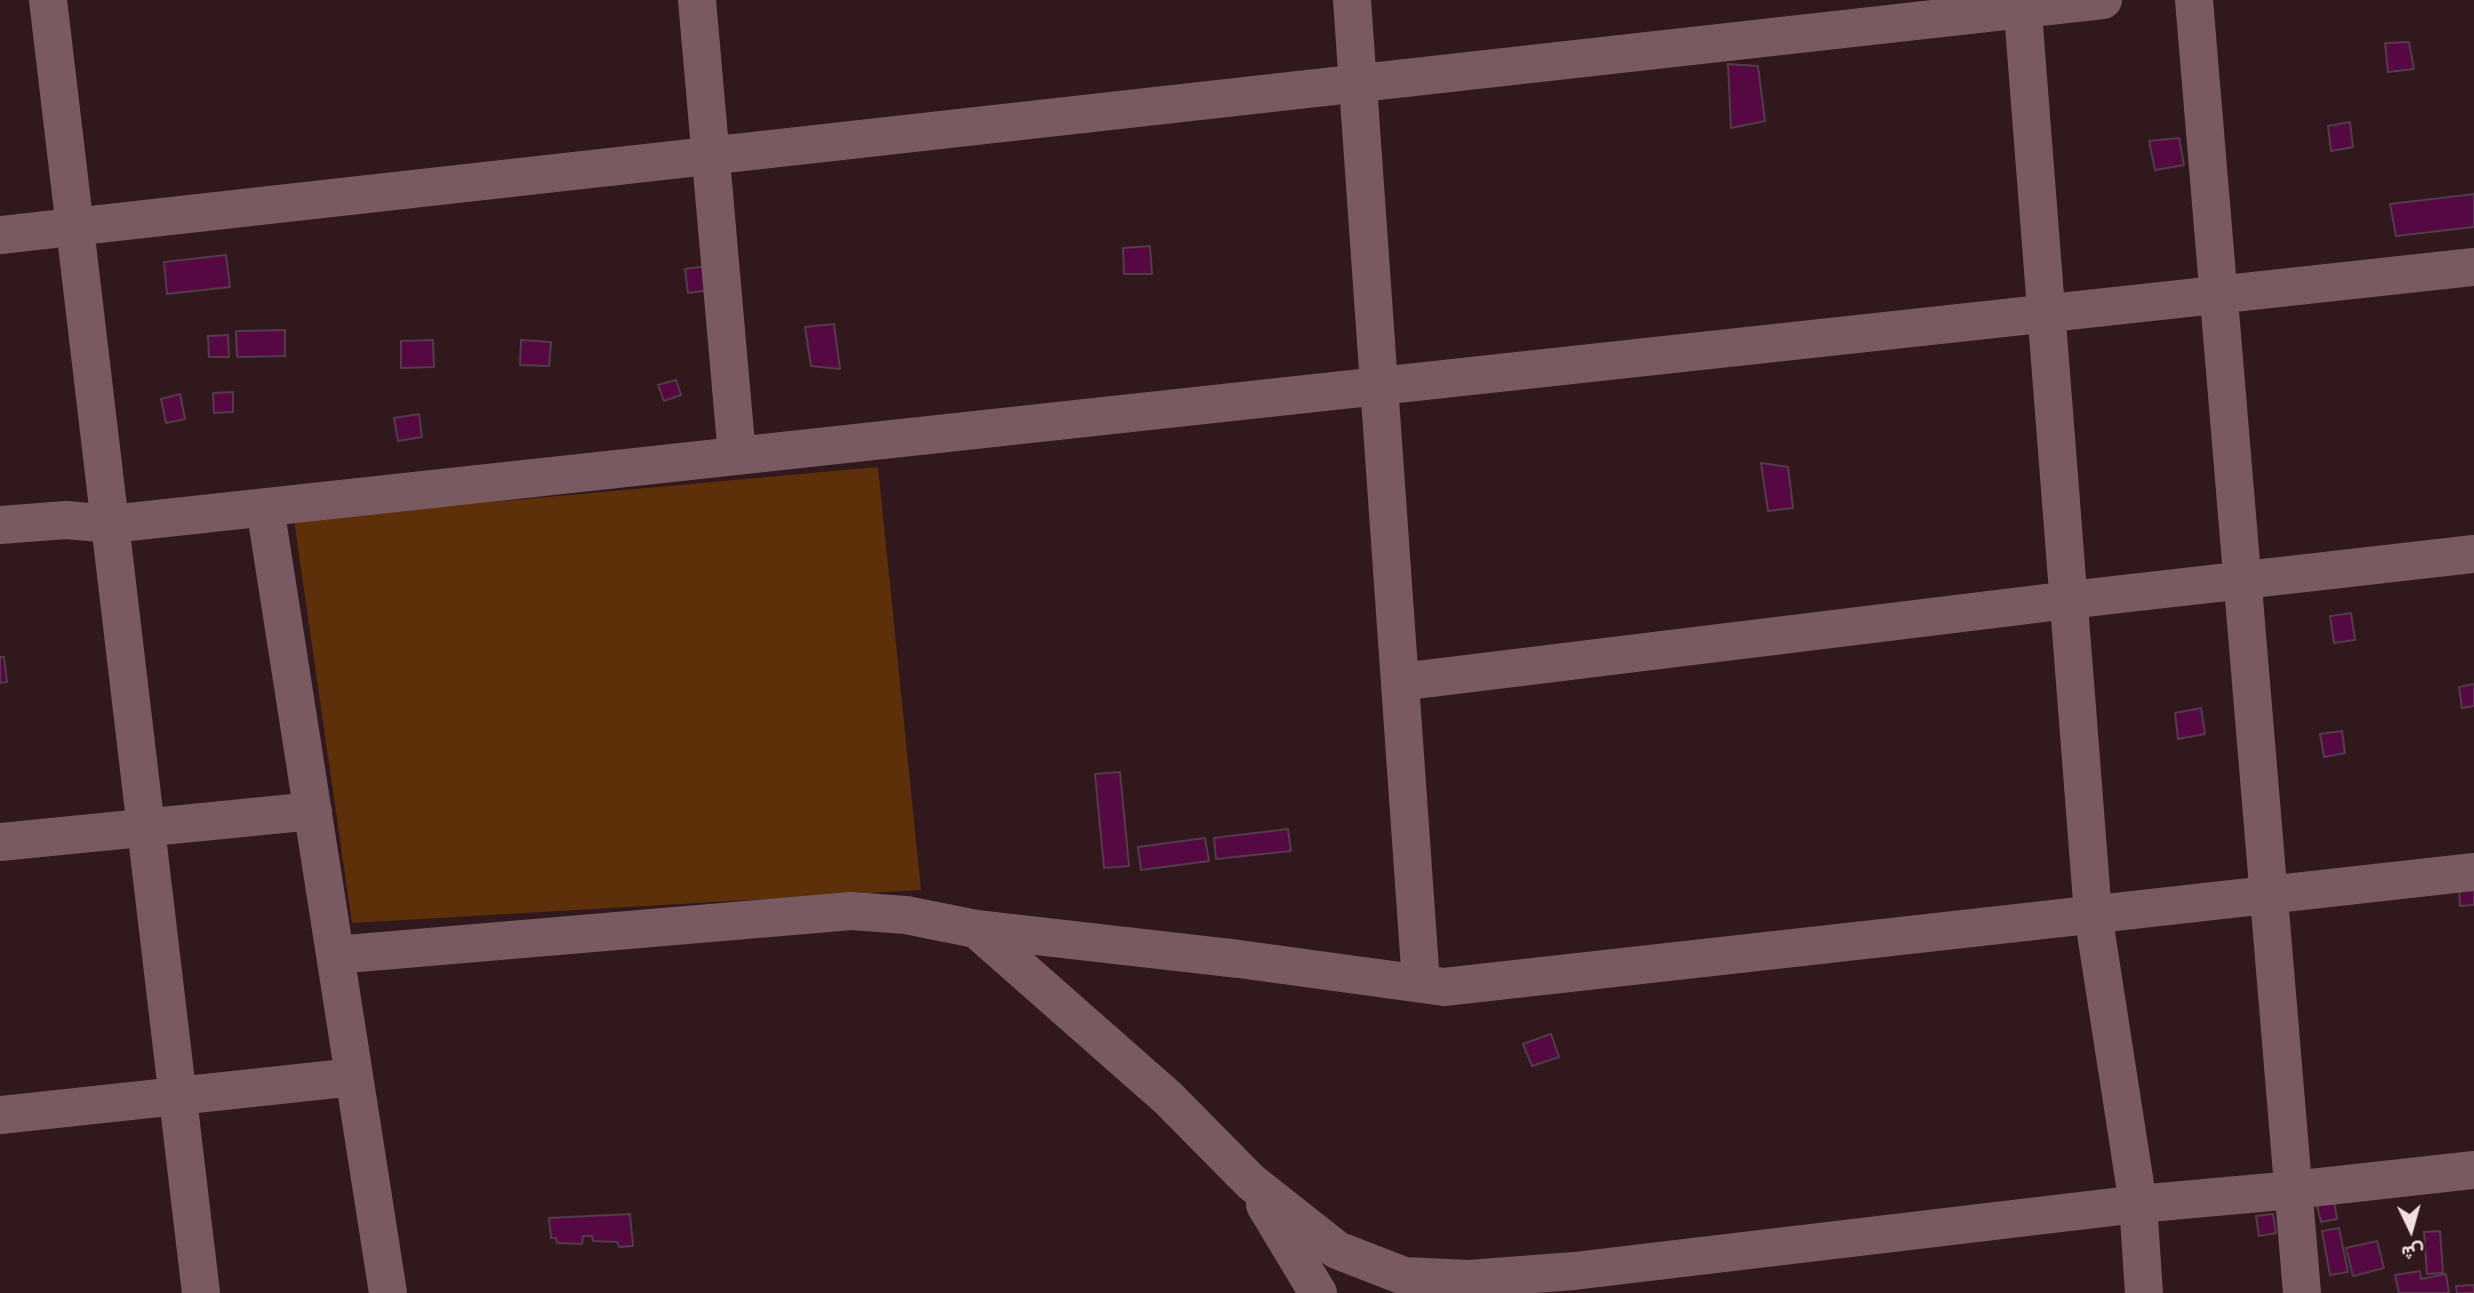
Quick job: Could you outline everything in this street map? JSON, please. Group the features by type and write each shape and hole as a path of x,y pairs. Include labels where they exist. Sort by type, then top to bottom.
{"street":[{"path":"48,0 201,1293"},
{"path":"697,0 737,456"},
{"path":"1352,0 1421,983"},
{"path":"0,235 1358,83 2022,5 2103,0"},
{"path":"2194,0 2302,1293"},
{"path":"2022,5 2093,914 2138,1204 2144,1293"},
{"path":"0,525 66,520 111,524 2474,267"},
{"path":"265,507 388,1293"},
{"path":"1399,682 2069,600 2474,554"},
{"path":"0,842 313,811"},
{"path":"335,955 851,911 906,915 976,929 1239,959 1444,987 2474,872"},
{"path":"976,929 1168,1098 1251,1182 1336,1250 1404,1276 1469,1279 1574,1271 2138,1204 2474,1170"},
{"path":"0,1115 354,1077"},
{"path":"1251,1182 1318,1293"}],"shaded area":[{"path":"878,467 921,890 352,923 294,520"}],"building":[{"path":"2409,42 2414,69 2388,72 2385,43"},
{"path":"1728,64 1758,66 1765,121 1731,128"},
{"path":"2350,122 2353,147 2331,151 2328,126"},
{"path":"2179,138 2184,165 2155,170 2149,141"},
{"path":"2474,194 2474,227 2396,236 2390,204"},
{"path":"1150,246 1152,274 1124,274 1123,248"},
{"path":"226,255 230,287 167,294 164,262"},
{"path":"707,266 711,290 688,293 685,269"},
{"path":"834,324 840,369 811,366 805,327"},
{"path":"285,330 285,356 237,357 236,331"},
{"path":"228,335 229,357 209,357 208,336"},
{"path":"433,340 434,367 401,368 401,341"},
{"path":"521,340 551,342 549,366 520,365"},
{"path":"676,380 681,395 664,401 658,385"},
{"path":"233,392 233,412 214,413 213,393"},
{"path":"180,394 185,419 166,423 161,399"},
{"path":"419,414 422,437 398,441 394,418"},
{"path":"1761,463 1788,467 1793,508 1768,511"},
{"path":"2351,613 2355,640 2334,643 2330,616"},
{"path":"0,657 4,657 7,682 0,683"},
{"path":"2474,684 2474,706 2462,708 2459,687"},
{"path":"2201,708 2205,734 2178,739 2175,713"},
{"path":"2342,731 2345,753 2324,757 2320,734"},
{"path":"1120,772 1129,866 1104,868 1095,774"},
{"path":"1288,829 1291,851 1216,859 1214,838"},
{"path":"1205,838 1209,861 1141,870 1138,847"},
{"path":"2474,889 2474,905 2460,906 2459,890"},
{"path":"1551,1034 1559,1057 1532,1066 1523,1044"},
{"path":"2334,1201 2337,1219 2321,1222 2317,1205"},
{"path":"630,1214 633,1246 619,1247 617,1242 593,1241 592,1236 583,1236 582,1244 557,1243 556,1238 551,1238 549,1218"},
{"path":"2273,1214 2276,1233 2259,1236 2256,1216"},
{"path":"2339,1228 2348,1272 2330,1275 2322,1231"},
{"path":"2440,1231 2443,1273 2427,1274 2424,1232"},
{"path":"2377,1241 2384,1268 2353,1276 2346,1248"},
{"path":"2420,1271 2421,1279 2446,1274 2449,1293 2399,1293 2395,1275"},
{"path":"2474,1285 2474,1293 2457,1293 2456,1286"}]}
